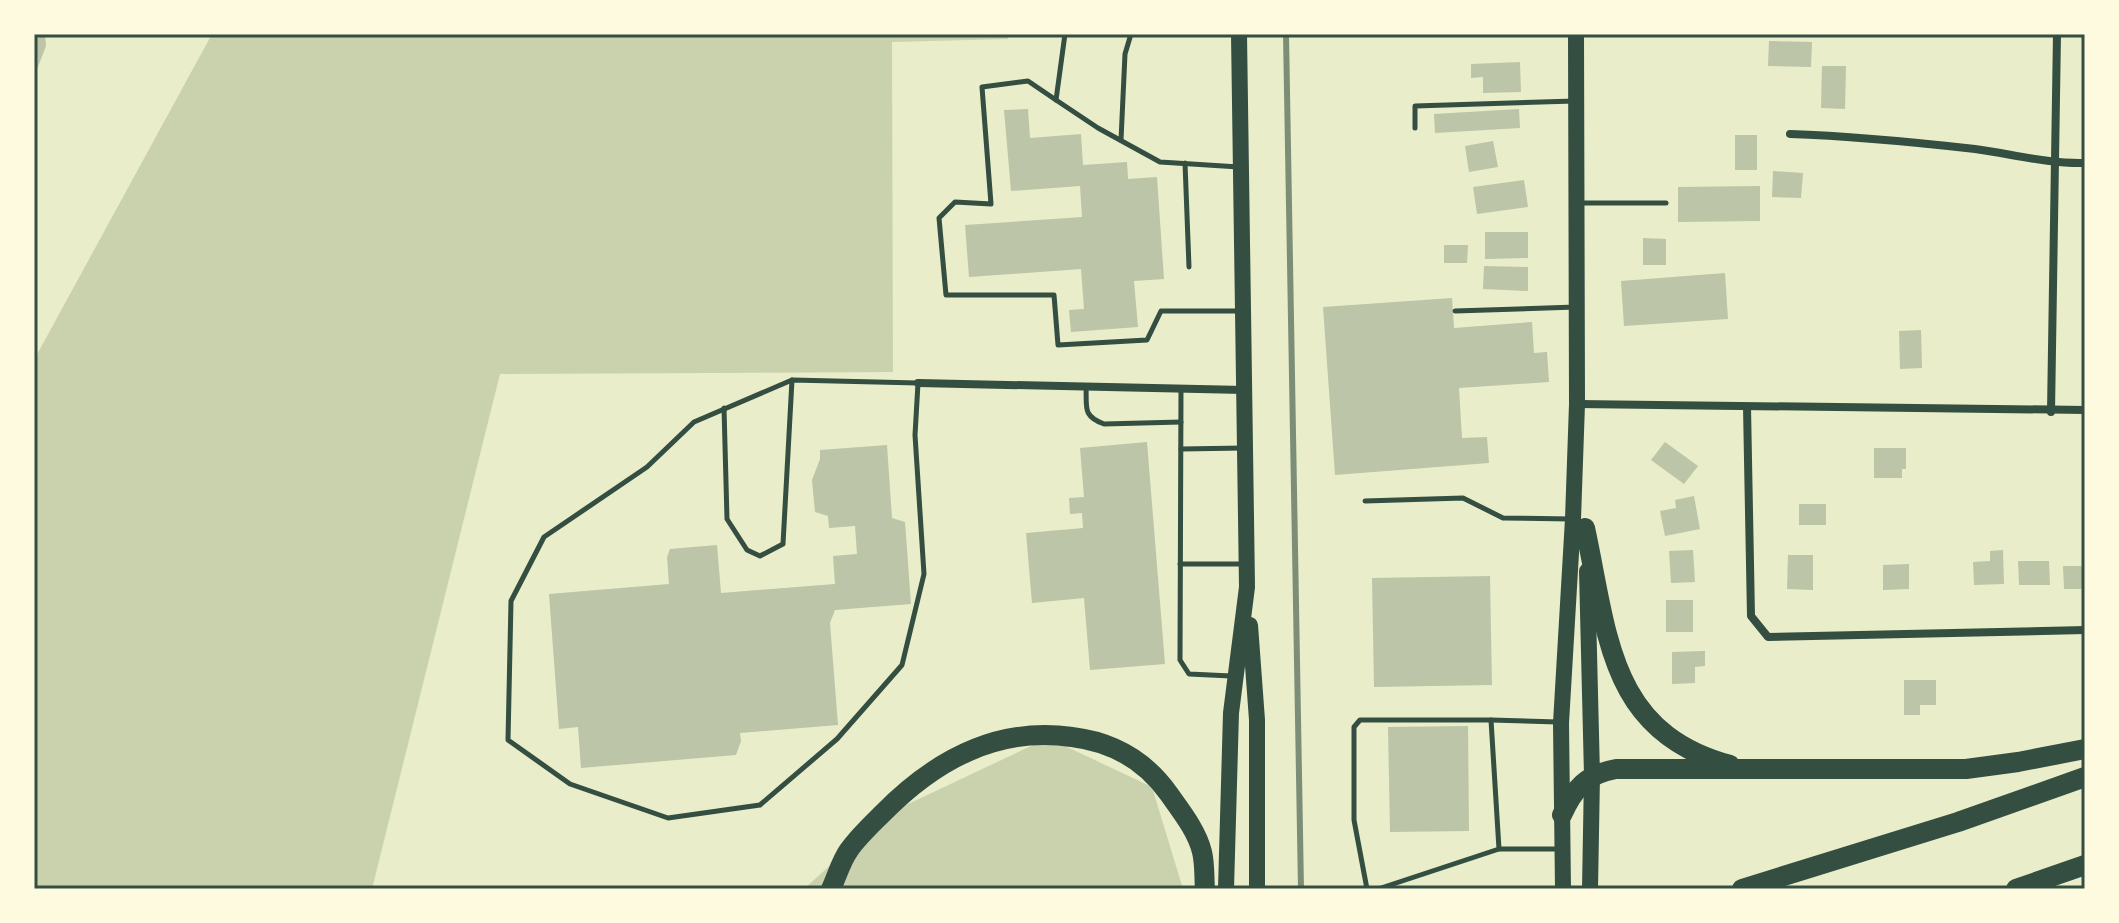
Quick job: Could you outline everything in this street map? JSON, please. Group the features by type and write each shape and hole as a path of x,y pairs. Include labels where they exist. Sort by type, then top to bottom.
{"highway":[{"path":"1581,523 1614,659 1625,687 1637,706 1654,725 1685,746 1724,763 1753,771"},
{"path":"831,889 848,851 907,788 931,770 990,742 1020,735 1051,733 1099,740 1131,755 1160,782 1186,818 1202,852 1205,889"},
{"path":"1562,815 1575,790 1592,775 1616,769 1966,769 2085,749"},
{"path":"1742,889 1958,822 2085,777"},
{"path":"2016,889 2085,865"}],"main road":[{"path":"1239,34 1247,587 1257,720 1257,889"},
{"path":"1576,34 1577,404 1592,775 1590,889"},
{"path":"1563,889 1561,723 1581,523"},
{"path":"1226,889 1231,713 1247,587"}],"street":[{"path":"2051,412 2057,34"},
{"path":"1790,134 1878,138 1994,152 2056,164 2085,163"},
{"path":"918,383 1244,390"},
{"path":"1577,404 2051,412 2085,410"},
{"path":"1747,407 1751,616 1768,637 2085,630"}],"lane":[{"path":"1056,100 1065,34"},
{"path":"1121,141 1125,54 1131,34"},
{"path":"1240,167 1160,162 1121,141 1028,81 982,87 991,204 955,202 939,218 946,295 1054,295 1058,345 1147,340 1161,311 1243,311"},
{"path":"1415,128 1415,106 1576,101"},
{"path":"1185,163 1189,267"},
{"path":"1576,203 1666,203"},
{"path":"1455,311 1577,307"},
{"path":"724,408 727,519 747,550 760,556 783,544 792,380"},
{"path":"792,380 918,383 915,435 924,574 902,665 837,739 760,805 668,818 570,784 508,740 511,601 544,537 647,467 694,422 792,380"},
{"path":"1086,387 1087,413 1092,420 1104,424 1181,422"},
{"path":"1181,389 1180,660 1189,674 1236,676"},
{"path":"1181,449 1245,448"},
{"path":"1365,501 1463,498 1503,518 1581,523"},
{"path":"1180,564 1247,564"},
{"path":"1367,889 1354,820 1356,723 1360,720 1491,720 1561,723"},
{"path":"1491,720 1499,849"},
{"path":"1378,889 1499,849 1562,849"}],"green space":[{"path":"212,34 1009,34 1008,39 892,42 893,372 500,374 372,889 34,889 34,360"},
{"path":"1048,738 1152,787 1183,889 804,889 887,814"}],"building":[{"path":"34,34 45,34 46,46 34,77"},
{"path":"1769,41 1812,42 1811,67 1768,66"},
{"path":"1520,62 1521,92 1483,93 1483,77 1471,78 1471,64"},
{"path":"1822,66 1846,66 1845,109 1821,108"},
{"path":"1028,109 1030,138 1081,134 1083,165 1127,162 1128,179 1157,177 1164,279 1134,281 1138,327 1071,332 1069,310 1084,309 1081,269 969,277 965,225 1082,217 1080,186 1011,191 1004,110"},
{"path":"1519,109 1520,128 1435,133 1434,114"},
{"path":"1735,135 1757,135 1757,170 1735,170"},
{"path":"1493,141 1498,167 1469,172 1465,146"},
{"path":"1773,171 1803,173 1801,198 1772,197"},
{"path":"1524,180 1528,207 1477,214 1473,187"},
{"path":"1760,186 1760,221 1678,222 1678,187"},
{"path":"1485,232 1528,232 1528,258 1485,259"},
{"path":"1643,238 1666,239 1666,265 1643,265"},
{"path":"1444,245 1468,245 1467,263 1444,263"},
{"path":"1484,266 1528,267 1528,291 1483,289"},
{"path":"1725,273 1728,319 1624,326 1621,281"},
{"path":"1452,298 1454,328 1532,322 1534,353 1547,352 1549,382 1459,388 1462,438 1487,437 1489,463 1335,475 1323,307"},
{"path":"1921,330 1922,368 1900,369 1899,331"},
{"path":"1147,442 1165,664 1090,670 1084,598 1032,603 1026,533 1083,528 1082,513 1070,514 1069,498 1084,497 1080,448"},
{"path":"1665,442 1698,466 1684,484 1651,460"},
{"path":"887,445 892,518 905,522 911,604 835,610 830,623 838,725 740,733 741,741 736,755 581,768 578,727 559,729 549,594 669,584 667,557 670,549 717,545 721,593 835,584 833,556 857,554 855,526 829,528 828,516 815,512 812,480 820,450"},
{"path":"1874,448 1906,448 1906,469 1902,469 1902,478 1874,478"},
{"path":"1694,496 1700,529 1665,536 1660,511 1676,508 1675,500"},
{"path":"1799,504 1826,504 1826,525 1799,525"},
{"path":"1693,550 1695,582 1671,583 1669,551"},
{"path":"2003,550 2004,584 1974,585 1973,562 1990,561 1990,551"},
{"path":"1788,555 1813,555 1813,590 1787,589"},
{"path":"2018,561 2049,561 2050,585 2019,585"},
{"path":"1909,564 1909,589 1883,590 1883,565"},
{"path":"2063,566 2085,566 2085,589 2064,589"},
{"path":"1490,576 1492,685 1374,687 1372,578"},
{"path":"1666,600 1693,600 1693,632 1666,632"},
{"path":"1705,651 1705,666 1695,667 1695,683 1672,684 1672,652"},
{"path":"1904,680 1936,680 1936,705 1920,705 1920,715 1904,715"},
{"path":"1468,726 1469,831 1390,832 1388,727"}],"railway":[{"path":"1286,34 1301,889"}]}
